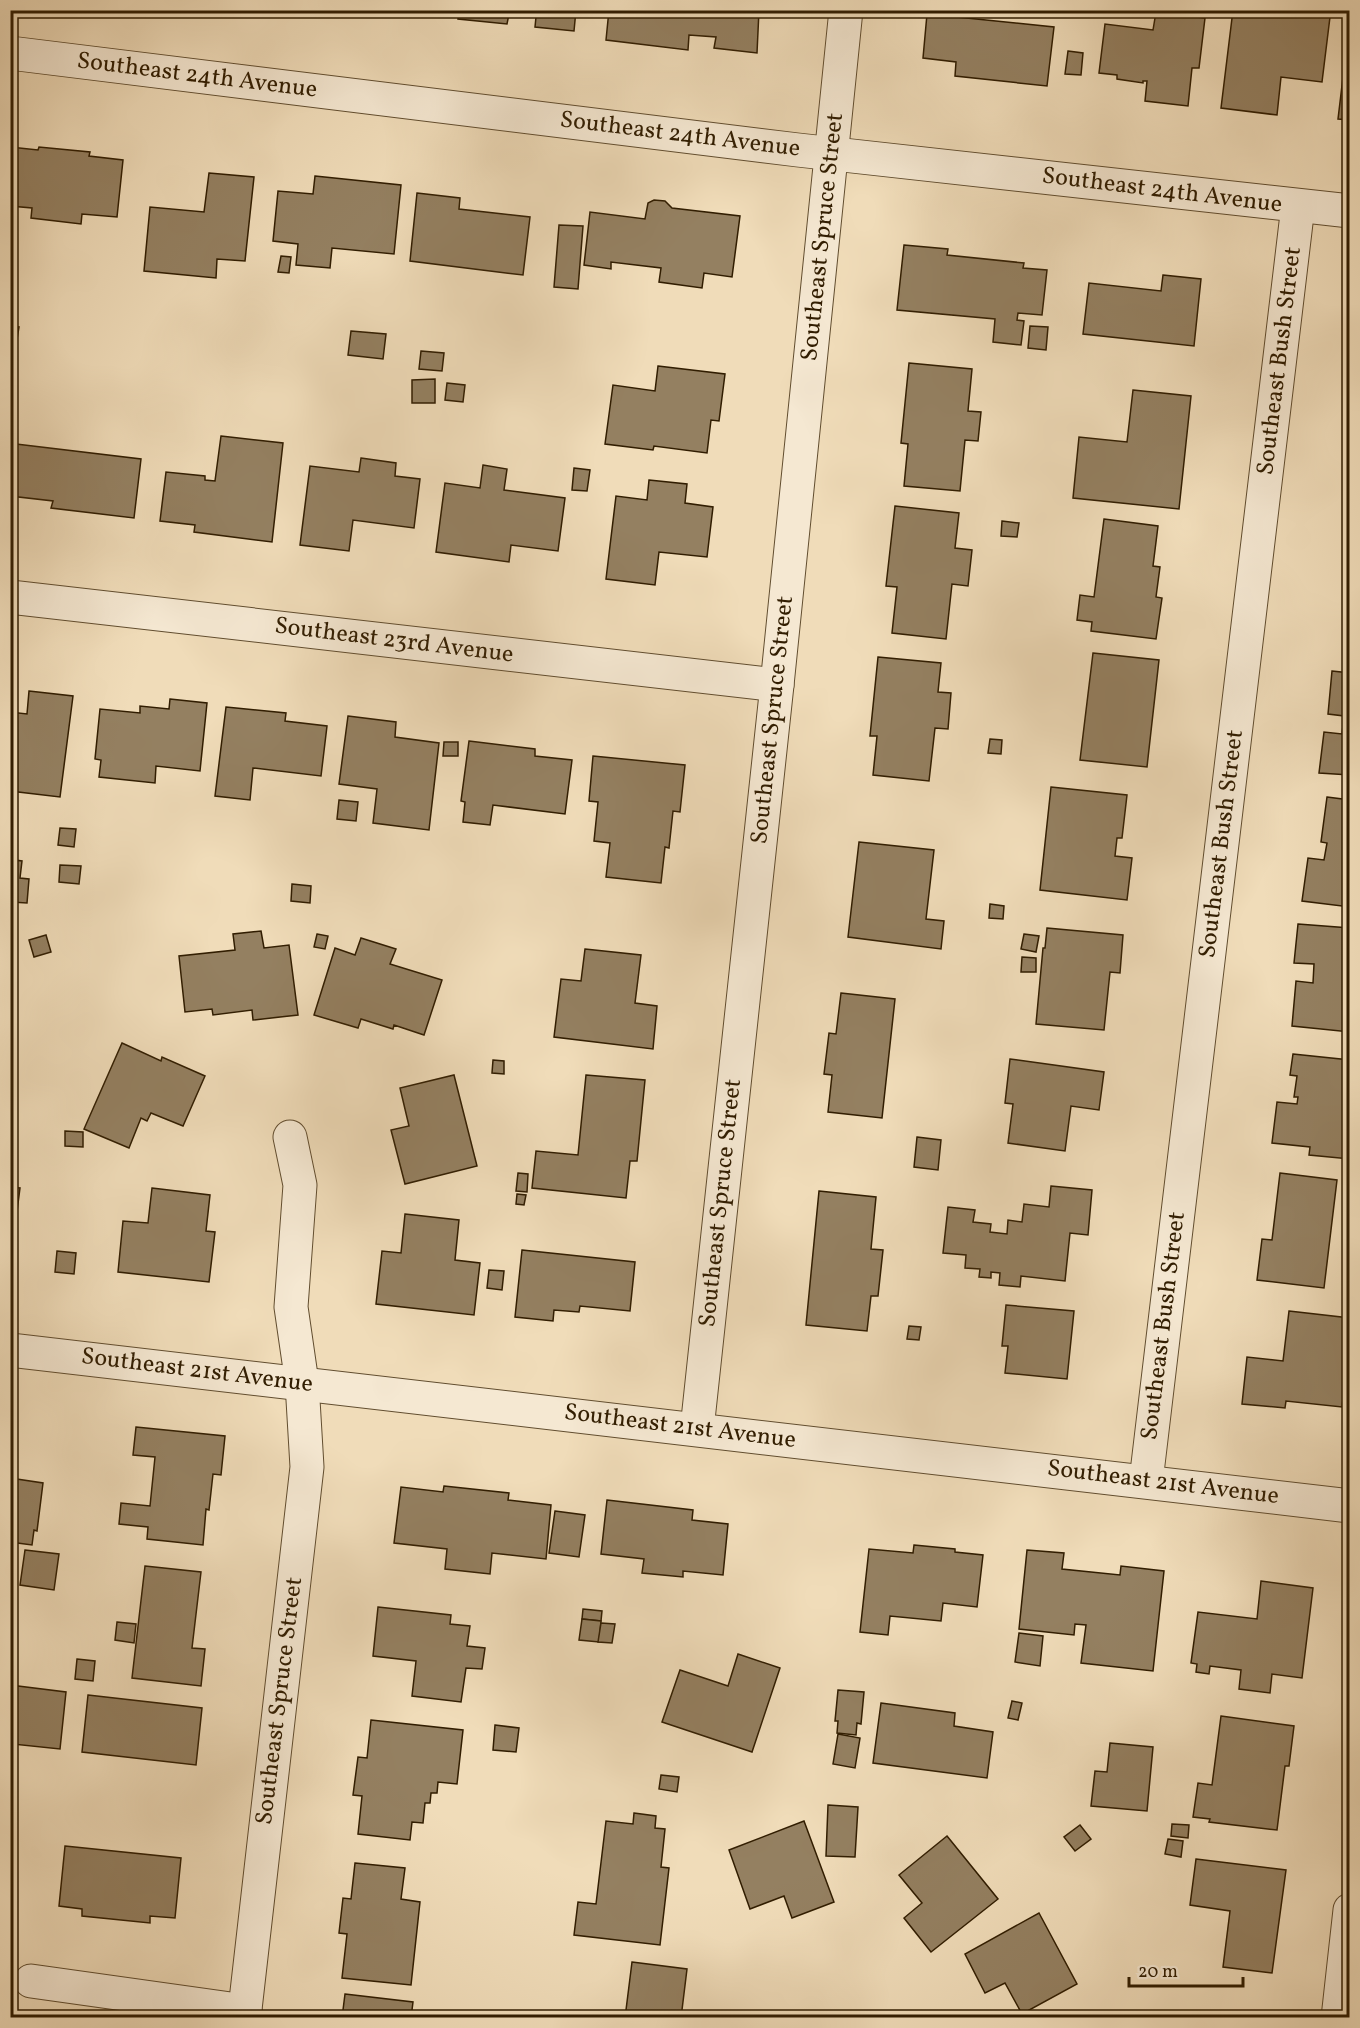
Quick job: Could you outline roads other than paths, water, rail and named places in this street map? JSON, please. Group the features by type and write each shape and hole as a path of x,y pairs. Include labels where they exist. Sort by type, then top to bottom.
{"street":[{"name":"Southeast Spruce Street","path":"697,1429 777,685 846,10"},
{"name":"Southeast 24th Avenue","path":"10,53 832,153 1350,211"},
{"name":"Southeast Bush Street","path":"1146,1481 1298,206"},
{"name":"Southeast 23rd Avenue","path":"10,597 777,685"},
{"name":"Southeast Spruce Street","path":"244,2014 307,1467 302,1383 291,1307 300,1185 290,1137"},
{"name":"Southeast 21st Avenue","path":"10,1350 1350,1506"},
{"path":"1338,2018 1350,1910"},
{"path":"31,1981 244,2014"}]}
